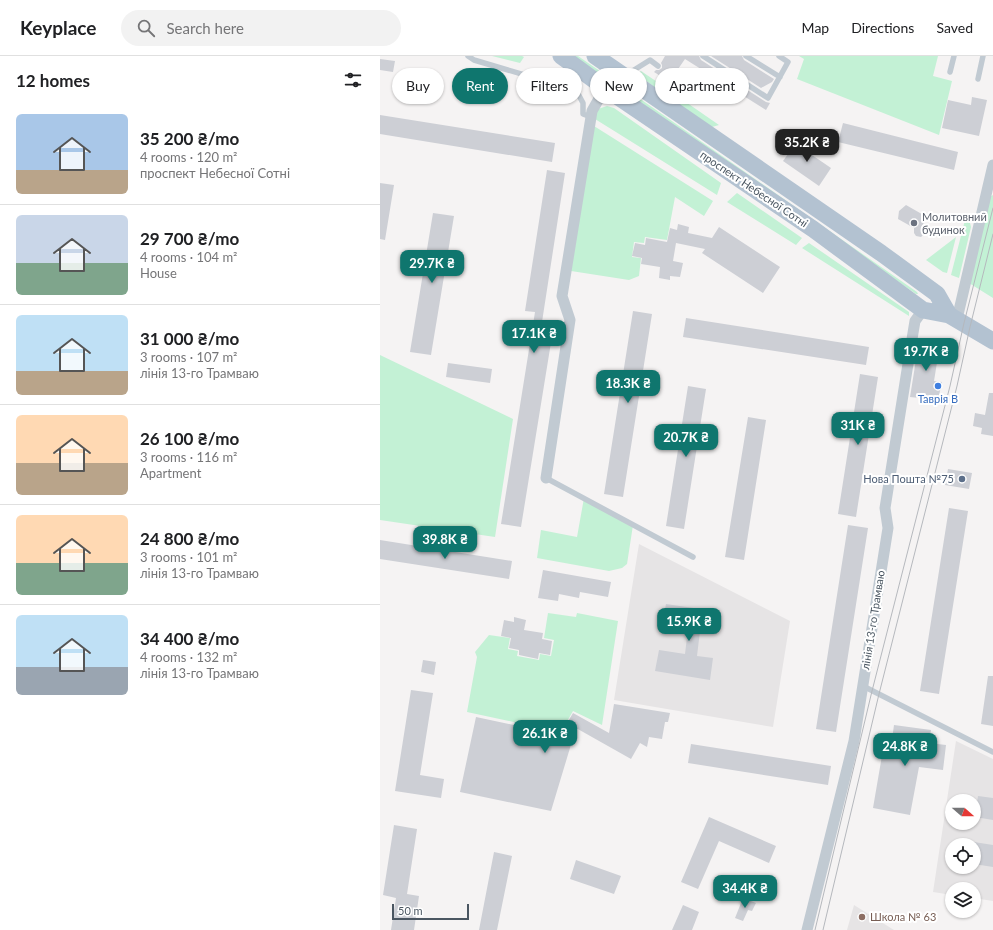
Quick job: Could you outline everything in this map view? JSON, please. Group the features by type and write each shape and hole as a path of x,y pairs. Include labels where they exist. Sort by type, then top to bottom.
{"main road":[{"name":"проспект Небесної Сотні","path":"561,56 590,77"},
{"name":"проспект Небесної Сотні","path":"595,56 612,68"},
{"name":"проспект Небесної Сотні","path":"647,92 881,254 936,294 953,317"},
{"name":"проспект Небесної Сотні","path":"629,104 813,229 923,310 953,317 993,341"}],"street":[{"path":"546,478 570,320 562,296 592,111 596,104"},
{"path":"953,317 991,182 993,165"},
{"name":"лінія 13-го Трамваю","path":"807,930 854,741 888,528 885,508 911,345 915,322 923,310"}],"lane":[{"path":"468,56 474,60 576,90 583,103 583,114 591,117"},
{"path":"703,56 768,98 788,62 779,56"},
{"path":"746,56 780,77"},
{"path":"950,72 954,56"},
{"path":"978,79 983,56"},
{"path":"638,68 650,60 658,66"},
{"path":"672,109 674,104"},
{"path":"546,478 694,557"},
{"path":"863,686 993,752"}],"shaded area":[{"path":"639,544 790,621 773,727 614,700"},
{"path":"956,741 993,759 993,901 981,899 981,882 945,882 945,894 933,892 945,813 945,830 981,830 981,794 948,794"},
{"name":"Школа № 63","path":"854,905 894,930 847,930"}],"green space":[{"path":"492,56 522,56 524,57 520,63"},
{"path":"573,56 578,56 595,68 590,68"},
{"path":"799,56 938,56 933,76 952,81 939,135 797,79 804,59"},
{"path":"647,75 655,80 655,88 647,82"},
{"path":"642,104 647,104 917,292 918,294"},
{"path":"689,104 719,125 712,127 680,105"},
{"path":"607,106 614,108 721,183 717,195 595,119 598,109"},
{"path":"594,126 713,201 704,216 675,197 667,240 645,237 644,243 634,242 632,257 641,258 639,276 629,280 571,271"},
{"path":"737,193 802,238 796,245 727,202"},
{"path":"993,195 993,298 969,283 990,197"},
{"path":"965,220 970,223 971,227 959,278 951,275"},
{"path":"956,237 947,273 943,272 926,260"},
{"path":"809,243 909,312 909,316 802,248"},
{"path":"380,355 513,419 495,537 380,520"},
{"path":"584,498 633,525 627,564 622,568 609,571 537,558 541,530 577,537"},
{"path":"548,613 576,617 577,613 618,621 602,725 573,711 561,732 467,712 477,657 475,652 489,635 510,638 508,649 518,651 517,656 539,660 540,654 551,656 554,640 544,638"}],"building":[{"path":"665,56 699,56 701,60 713,68 699,68 685,59 679,68 662,68 661,63"},
{"path":"711,56 742,56 744,60 774,79 772,82 761,88 749,80 749,68 730,68"},
{"path":"380,59 395,61 392,72 380,70"},
{"path":"749,91 770,103 766,110 749,99"},
{"path":"972,97 987,100 979,136 942,128 948,100 971,105"},
{"path":"380,115 555,143 552,162 380,134"},
{"path":"843,123 958,152 954,170 838,142"},
{"path":"799,139 816,150 812,155 831,168 819,186 783,161"},
{"path":"547,170 565,173 542,322 554,324 521,527 501,524 535,312 525,311"},
{"path":"380,183 394,185 385,240 380,239"},
{"name":"Молитовний будинок","path":"906,205 927,217 922,226 925,230 921,237 916,236 914,233 914,228 898,219 899,211"},
{"path":"433,213 454,216 431,355 410,352"},
{"path":"678,224 689,227 688,233 712,238 719,227 780,267 763,293 702,253 705,249 676,243 673,261 683,263 680,277 670,276 670,280 659,278 660,267 641,264 642,258 632,256 635,243 645,245 646,238 667,242 670,228 677,230"},
{"path":"633,311 652,314 623,497 604,494"},
{"path":"686,318 869,347 866,365 683,337"},
{"path":"928,339 940,344 934,381 942,382 938,400 910,397 919,341"},
{"path":"448,363 492,369 490,383 446,377"},
{"path":"860,374 878,377 856,517 838,514"},
{"path":"688,386 706,389 684,529 666,526"},
{"path":"989,393 993,393 993,436 981,434 982,428 973,426 975,413 985,415"},
{"path":"748,417 766,420 744,560 725,557"},
{"path":"948,469 972,473 969,489 945,485"},
{"path":"949,508 968,511 939,694 920,691"},
{"path":"848,525 868,528 836,732 816,729"},
{"path":"380,540 512,561 509,579 380,559"},
{"path":"543,570 611,582 608,597 580,592 579,598 559,594 558,601 538,598"},
{"path":"666,604 721,612 717,634 700,631 697,656 713,658 710,680 655,671 659,650 685,654 688,629 662,625"},
{"path":"514,617 526,620 524,630 543,633 542,639 552,641 550,655 539,653 538,659 519,655 519,650 509,648 511,638 501,636 504,620 514,622"},
{"path":"423,660 436,662 434,675 421,672"},
{"path":"988,676 993,676 993,726 981,724"},
{"path":"411,690 433,693 420,775 444,779 441,798 395,791"},
{"path":"614,704 670,713 668,722 665,722 662,739 649,737 647,747 640,743 631,759 576,728 551,811 460,792 476,717 560,735 573,713 609,733"},
{"path":"894,725 931,730 929,743 946,745 943,770 919,767 910,815 873,808 885,738 892,739"},
{"path":"691,744 831,766 828,785 688,763"},
{"path":"981,796 993,798 993,820 981,818"},
{"path":"709,817 776,846 769,863 719,841 698,889 681,882"},
{"path":"394,825 417,829 407,894 419,896 414,930 391,930 396,898 383,895"},
{"path":"981,843 993,845 993,867 981,865"},
{"path":"494,852 512,856 497,930 479,930"},
{"path":"576,860 621,876 614,894 570,879"},
{"path":"743,898 756,903 752,911 748,910 743,921 735,918"},
{"path":"683,905 699,912 692,930 672,930"}],"tram line":[{"path":"815,930 872,691 950,386 993,208"},
{"path":"823,930 879,694 957,386 993,234"}],"place":[{"name":"Молитовний будинок","path":"914,223"},
{"name":"Таврія В","path":"938,386"},
{"name":"Нова Пошта №75","path":"962,479"},
{"name":"Школа № 63","path":"862,917"}]}
